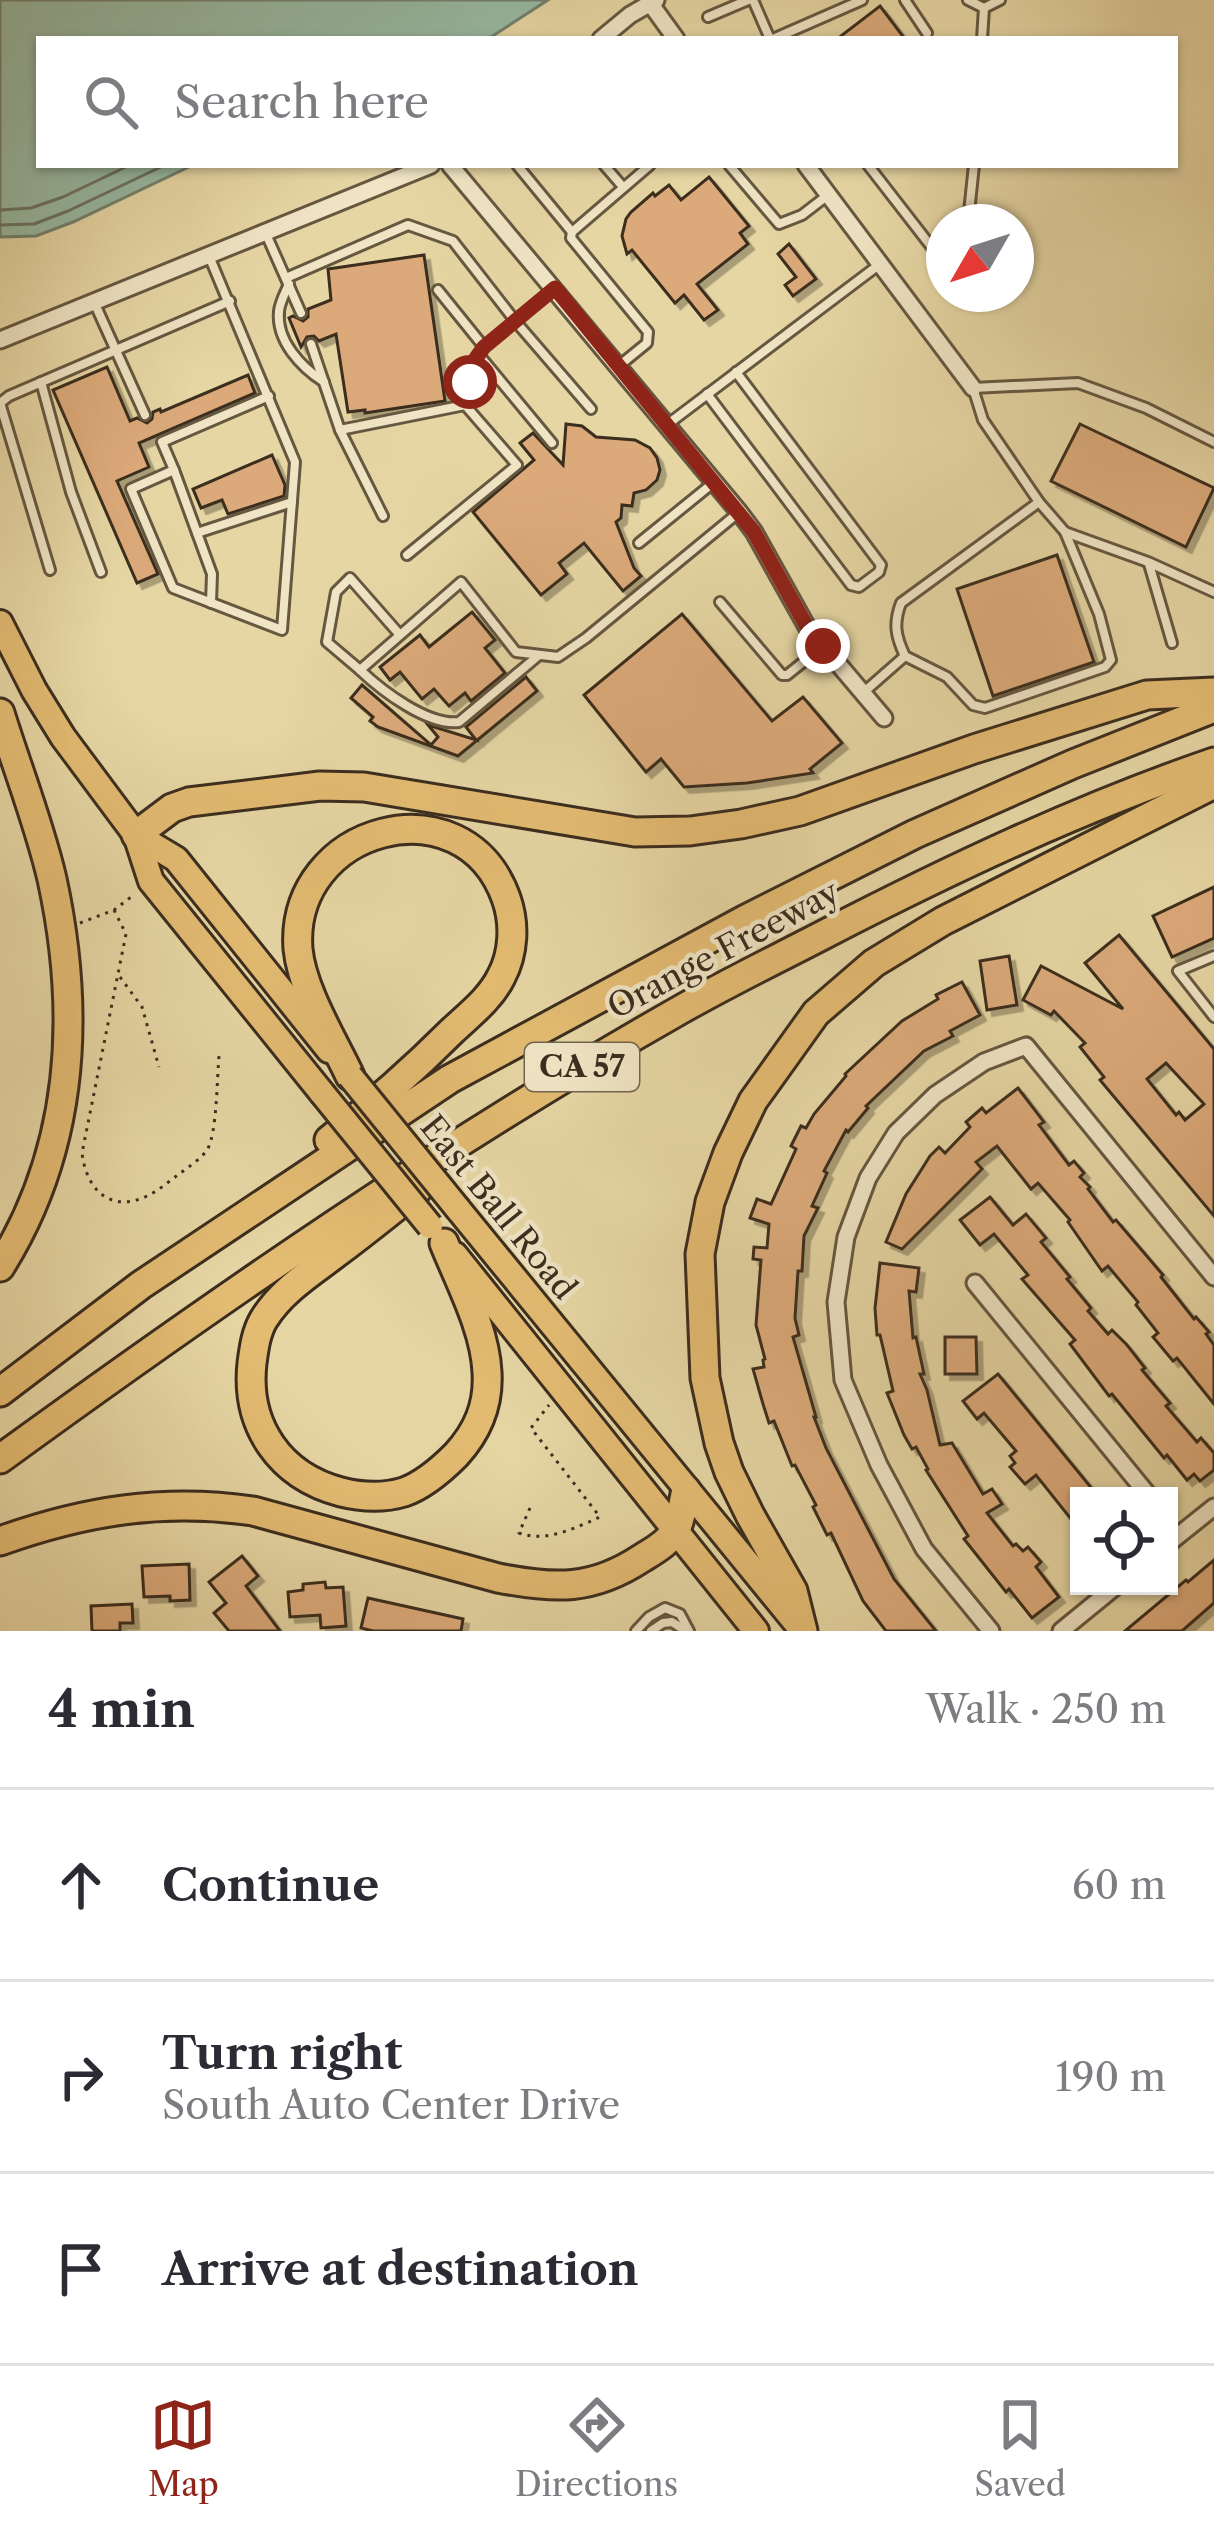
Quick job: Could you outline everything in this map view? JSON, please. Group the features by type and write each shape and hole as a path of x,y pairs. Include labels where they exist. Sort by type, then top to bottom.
{"highway":[{"path":"136,836 158,816 189,802 320,786 364,787 635,832 707,829 800,812 974,749 1148,695 1214,692"},
{"name":"Orange Freeway","path":"0,1392 141,1285 450,1079 723,931 915,834 1073,764 1214,709"},
{"path":"0,713 42,842 61,927 68,1044 61,1108 46,1174 20,1236 0,1267"},
{"name":"Orange Freeway","path":"0,1459 197,1318 544,1089 684,1007 911,890 1133,790 1214,762"},
{"path":"803,1631 793,1591 729,1472 705,1378 700,1254 710,1202 736,1136 753,1101 816,1013 874,963 943,921 1214,784"},
{"path":"141,1285 395,1088 500,981 508,963 512,927 504,891 484,860 449,837 407,827 384,830 356,842 331,861 308,892 298,931 302,973 350,1076"},
{"path":"437,1234 480,1336 488,1368 481,1420 445,1466 404,1492 359,1496 307,1479 273,1448 252,1402 251,1368 262,1322 283,1295 544,1089"},
{"path":"0,1541 86,1515 139,1506 223,1507 253,1511 498,1578 552,1585 617,1574 662,1545 676,1530 686,1490"}],"main road":[{"name":"East Ball Road","path":"0,623 63,737 136,836 152,881 756,1631"},
{"name":"East Ball Road","path":"136,836 176,859 803,1631"}],"street":[{"path":"606,36 653,2 674,36"},
{"path":"0,340 424,168"},
{"path":"453,168 739,512 807,627 884,718"},
{"path":"815,168 828,195 973,388"},
{"path":"991,1631 924,1549 879,1465 843,1379 836,1302 846,1237 868,1178 896,1133 935,1095 984,1062 1026,1046 1214,1277"},
{"path":"975,1283 1142,1487"},
{"path":"1178,1529 1214,1507"},
{"path":"1061,1631 1105,1595"}],"lane":[{"path":"708,17 751,0 769,36"},
{"path":"778,36 862,0"},
{"path":"905,0 928,33"},
{"path":"968,0 984,8"},
{"path":"984,8 1000,0"},
{"path":"982,36 984,8"},
{"path":"519,168 572,232"},
{"path":"607,168 623,187"},
{"path":"619,366 647,344 648,332 571,238 572,232 646,168"},
{"path":"732,168 779,224 802,215 828,195"},
{"path":"870,168 926,240"},
{"path":"970,204 974,168"},
{"path":"324,382 287,345 278,316 288,281 408,225 453,241 591,409"},
{"path":"266,232 301,313"},
{"path":"174,470 131,489 173,588 282,630 295,462 209,255"},
{"path":"667,425 880,264"},
{"path":"465,405 481,351 555,288"},
{"path":"438,290 552,443"},
{"path":"93,301 145,415"},
{"path":"50,570 0,404 230,301"},
{"path":"311,344 340,430 383,516"},
{"path":"707,394 851,585 859,587 879,572 881,565 736,372"},
{"path":"41,382 71,492 101,572"},
{"path":"1039,502 901,603 896,617 896,635 904,656 947,677 973,705 985,708 1105,667 1111,660 1099,614 1065,532 983,420 973,388 1078,383 1146,408 1214,442"},
{"path":"211,603 212,574 158,439 268,396"},
{"path":"340,430 465,405"},
{"path":"407,555 517,465 465,405"},
{"path":"639,543 714,482"},
{"path":"197,533 292,502"},
{"path":"360,670 461,582 516,652 558,657 739,512"},
{"path":"1065,532 1214,592"},
{"path":"1148,562 1172,644"},
{"path":"400,635 350,578 336,592 327,642 383,692 445,724 459,722 538,656"},
{"path":"720,602 782,675 823,646"},
{"path":"862,693 904,656"},
{"path":"1214,956 1178,971 1214,1017"},
{"path":"636,1631 665,1608 680,1614 688,1631"},
{"path":"651,1631 672,1622 688,1631"}],"path":[{"path":"61,927 114,910 152,881"},
{"path":"114,910 126,934 82,1153 89,1183 101,1195 116,1201 148,1196 205,1154 212,1141 219,1056"},
{"path":"118,973 142,1007 159,1067"},
{"path":"530,1508 519,1533 531,1538 561,1533 600,1517 531,1428 564,1390"}],"water":[{"path":"0,0 548,0 493,36 36,36 36,168 187,168 36,236 0,237"}],"building":[{"path":"880,6 903,36 841,36"},
{"path":"709,177 749,226 740,233 748,244 697,284 718,310 704,320 684,295 675,303 632,250 627,254 622,236 631,212 653,193 669,185 681,200"},
{"path":"789,244 816,279 793,296 785,285 796,277 778,254"},
{"path":"424,255 445,401 348,412 336,334 319,341 307,337 301,347 289,318 303,321 308,309 331,300 328,269"},
{"path":"107,367 130,421 137,418 147,423 153,412 248,375 255,393 139,443 149,467 117,481 158,574 137,583 53,390"},
{"path":"566,424 582,426 596,437 635,440 657,458 657,480 634,493 632,506 622,505 616,522 641,576 623,591 584,543 559,563 567,574 541,595 473,512 534,460 520,443 533,433 563,465"},
{"path":"1080,424 1214,488 1186,547 1051,481"},
{"path":"272,455 285,485 284,496 228,514 222,500 201,508 193,489"},
{"path":"1057,555 1094,662 993,696 957,589"},
{"path":"472,612 495,640 485,648 505,673 471,701 465,693 449,706 434,689 422,699 400,672 390,680 380,667 420,635 429,647"},
{"path":"682,614 772,721 803,697 842,743 810,769 813,773 684,787 661,759 646,772 584,695"},
{"path":"526,677 537,691 458,756 378,727 351,698 362,685 431,745 438,737 428,725 476,740 466,727"},
{"path":"1214,887 1214,938 1172,957 1153,916"},
{"path":"1119,935 1214,1049 1214,1216 1100,1080 1104,1077 1080,1047 1085,1043 1054,1011 1051,1015 1023,1000 1041,966 1123,1009 1085,963","holes":["1166,1063 1204,1104 1185,1120 1147,1079"]},
{"path":"1009,956 1017,1005 987,1010 980,961"},
{"path":"962,982 980,1015 924,1051 846,1130 812,1206 818,1208 804,1236 802,1271 798,1271 795,1318 799,1335 793,1337 814,1417 894,1579 936,1631 886,1631 863,1601 831,1533 827,1535 774,1421 769,1423 753,1369 764,1367 765,1359 756,1325 761,1260 753,1259 754,1247 767,1248 769,1224 750,1218 757,1199 771,1204 801,1126 806,1128 845,1074 902,1021"},
{"path":"1018,1088 1069,1165 1074,1161 1084,1173 1080,1177 1113,1222 1209,1332 1214,1345 1214,1404 1177,1358 1173,1361 1153,1337 1158,1333 1138,1302 1108,1266 1102,1271 1070,1220 1038,1183 1031,1189 997,1146 976,1162 982,1169 902,1249 886,1242 906,1194 930,1156 939,1147 945,1153 970,1127 966,1122"},
{"path":"990,1197 1013,1225 1026,1214 1091,1308 1088,1311 1108,1334 1112,1330 1127,1345 1170,1403 1166,1406 1197,1442 1201,1438 1214,1453 1214,1470 1200,1481 1194,1474 1187,1480 1109,1396 1070,1344 1075,1340 1022,1279 1028,1275 994,1234 980,1245 960,1220"},
{"path":"880,1263 919,1268 916,1292 909,1291 913,1338 940,1445 952,1443 983,1494 992,1489 1002,1504 987,1513 1013,1546 1023,1551 1028,1547 1041,1562 1036,1567 1059,1597 1032,1618 964,1539 968,1536 916,1447 912,1449 904,1435 887,1393 893,1391 877,1335"},
{"path":"945,1337 976,1337 977,1374 945,1374"},
{"path":"998,1374 1091,1487 1070,1487 1070,1518 1036,1475 1025,1484 1010,1467 1015,1463 1010,1456 1016,1451 984,1413 977,1419 963,1401"},
{"path":"242,1556 258,1576 246,1586 280,1631 229,1631 214,1613 226,1603 209,1582"},
{"path":"1214,1560 1214,1603 1182,1631 1125,1631 1168,1595 1178,1595 1178,1587"},
{"path":"189,1564 190,1600 144,1597 142,1566"},
{"path":"325,1582 326,1588 343,1587 346,1626 321,1628 320,1615 290,1617 288,1592 303,1590 303,1584"},
{"path":"368,1598 463,1619 461,1631 361,1628"},
{"path":"132,1604 133,1623 120,1623 120,1631 92,1631 91,1606"}],"route":[{"path":"470,382 484,347 555,288 754,532 807,627 823,646"}]}
